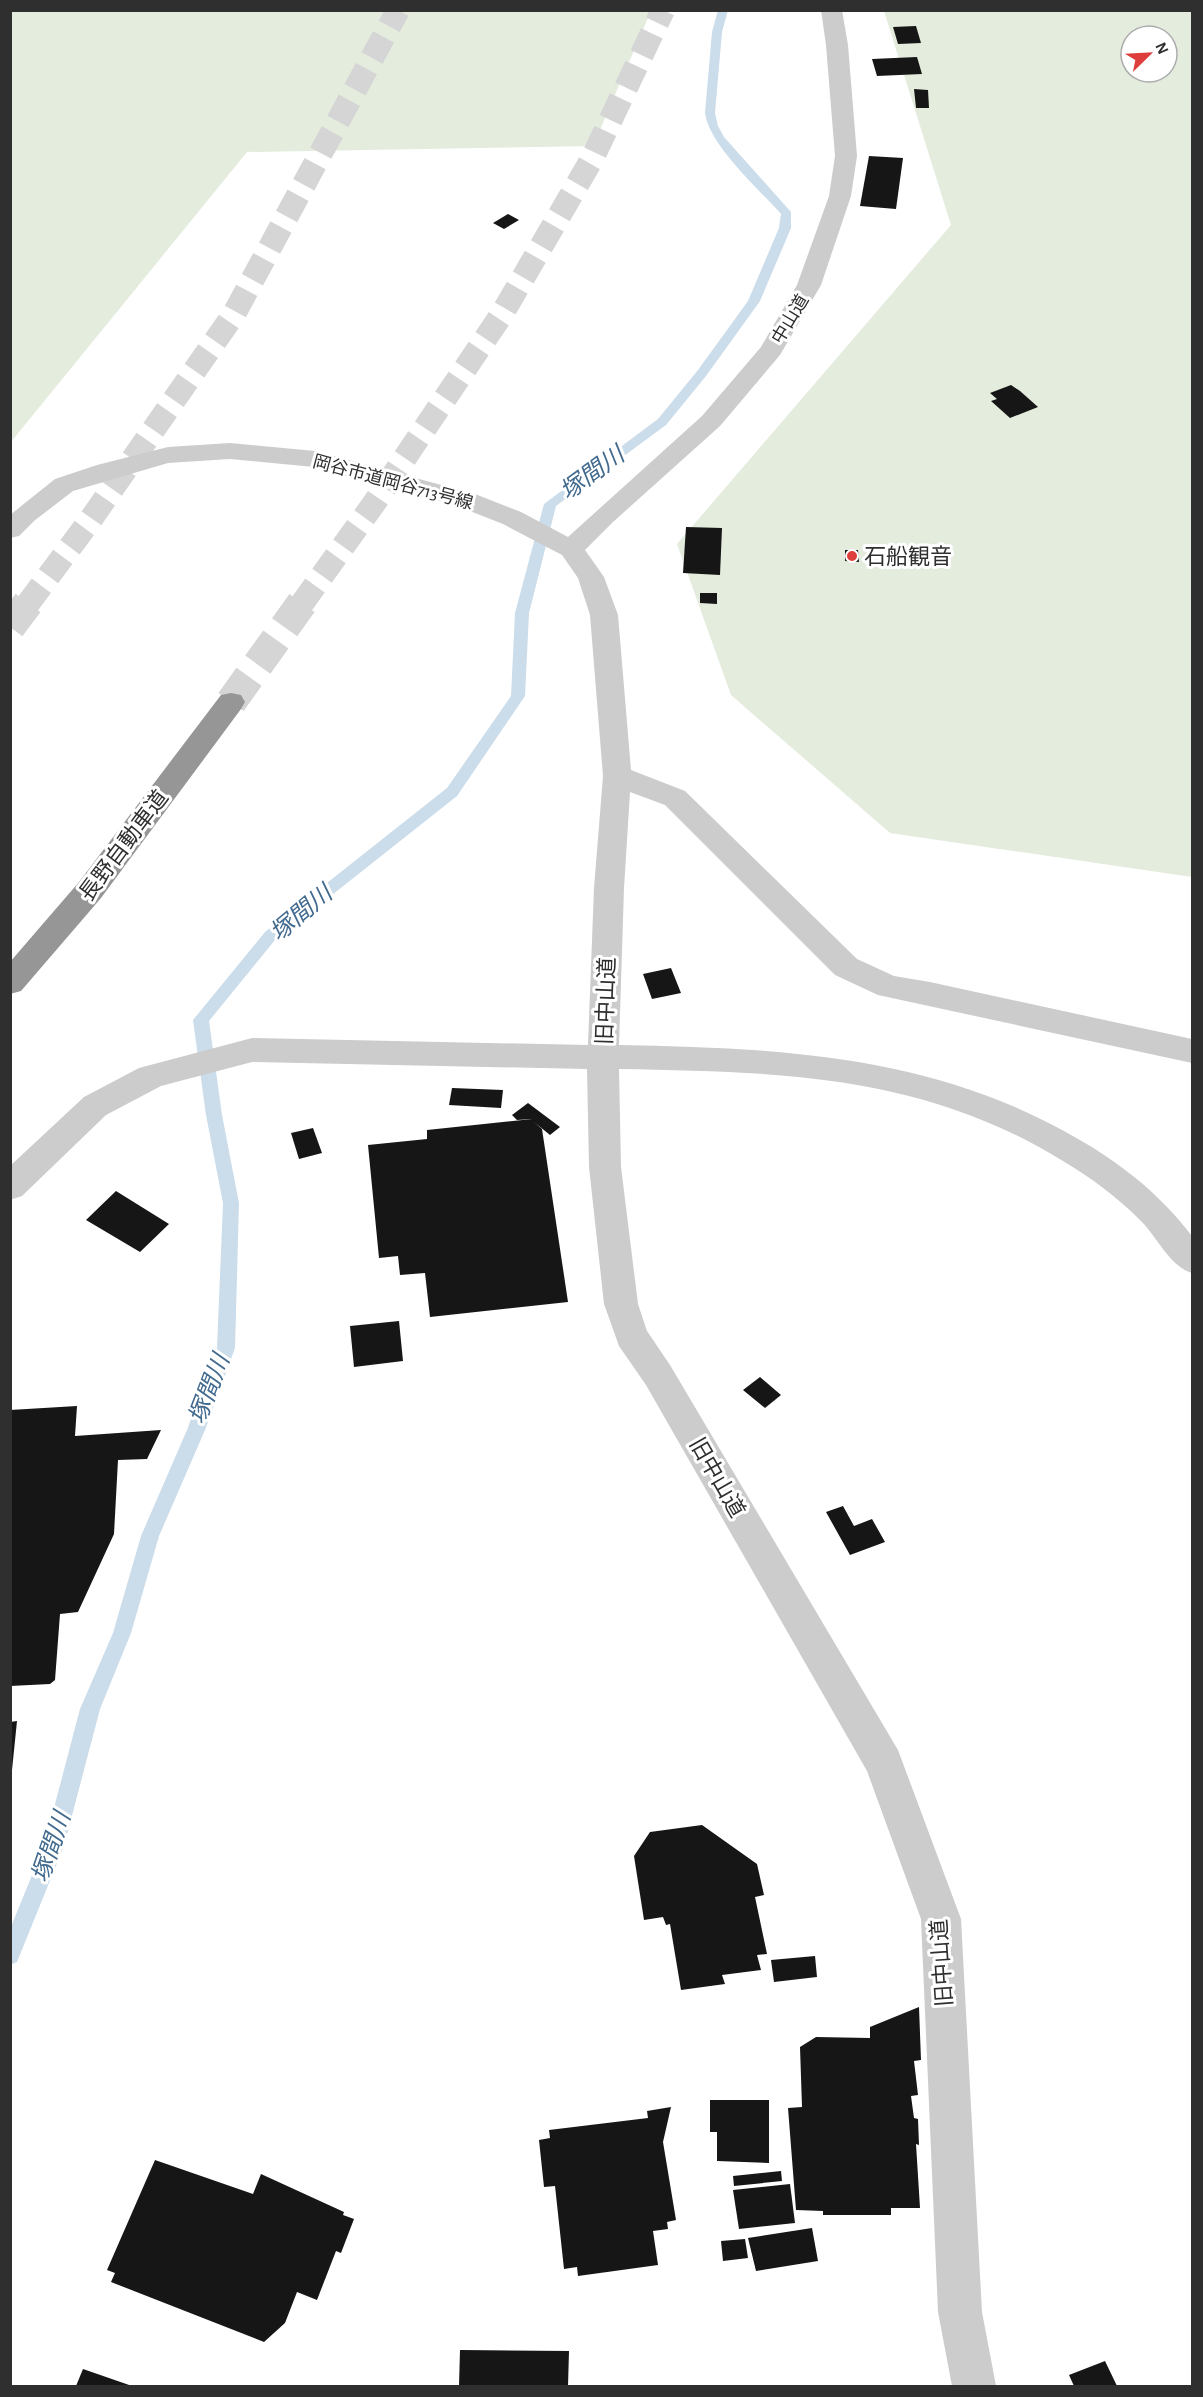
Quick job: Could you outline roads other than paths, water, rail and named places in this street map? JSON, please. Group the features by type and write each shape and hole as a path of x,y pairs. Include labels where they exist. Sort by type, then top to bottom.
{"highway":[{"name":"長野自動車道","path":"10,983 90,890 231,702"}],"street":[{"name":"中山道","path":"569,548 711,421 771,350 810,285 840,196 846,156 837,45 831,10"},
{"name":"岡谷市道岡谷713号線","path":"10,530 25,515 64,486 106,471 168,455 230,451 315,459 466,500 512,518 569,548"},
{"name":"旧中山道","path":"569,548 591,577 604,615 617,776 609,888 603,1057 605,1167 621,1304 630,1336 658,1375 884,1763 941,1919 960,2312 974,2386"},
{"path":"617,776 675,798 846,967 889,987 930,993 1192,1051"},
{"path":"10,1187 95,1106 150,1077 252,1050 782,1062 837,1068 910,1081 974,1101 1043,1132 1106,1172 1152,1211 1192,1260"}],"waterway":[{"name":"塚間川","path":"10,1955 54,1846 90,1709 122,1633 150,1536 196,1430 226,1348 231,1203 214,1115 201,1020 270,936 452,792 518,696 522,613 550,504 662,422 702,373 754,301 785,228 787,214 720,139 712,126 710,113 717,32 723,10"}],"tunnel":[{"path":"27,605 91,519 234,314 398,10"},
{"path":"301,605 375,502 502,314 592,159 663,10"},
{"path":"10,627 28,603"},
{"path":"231,702 302,603"}],"place":[{"name":"石船観音","path":"852,556"}]}
